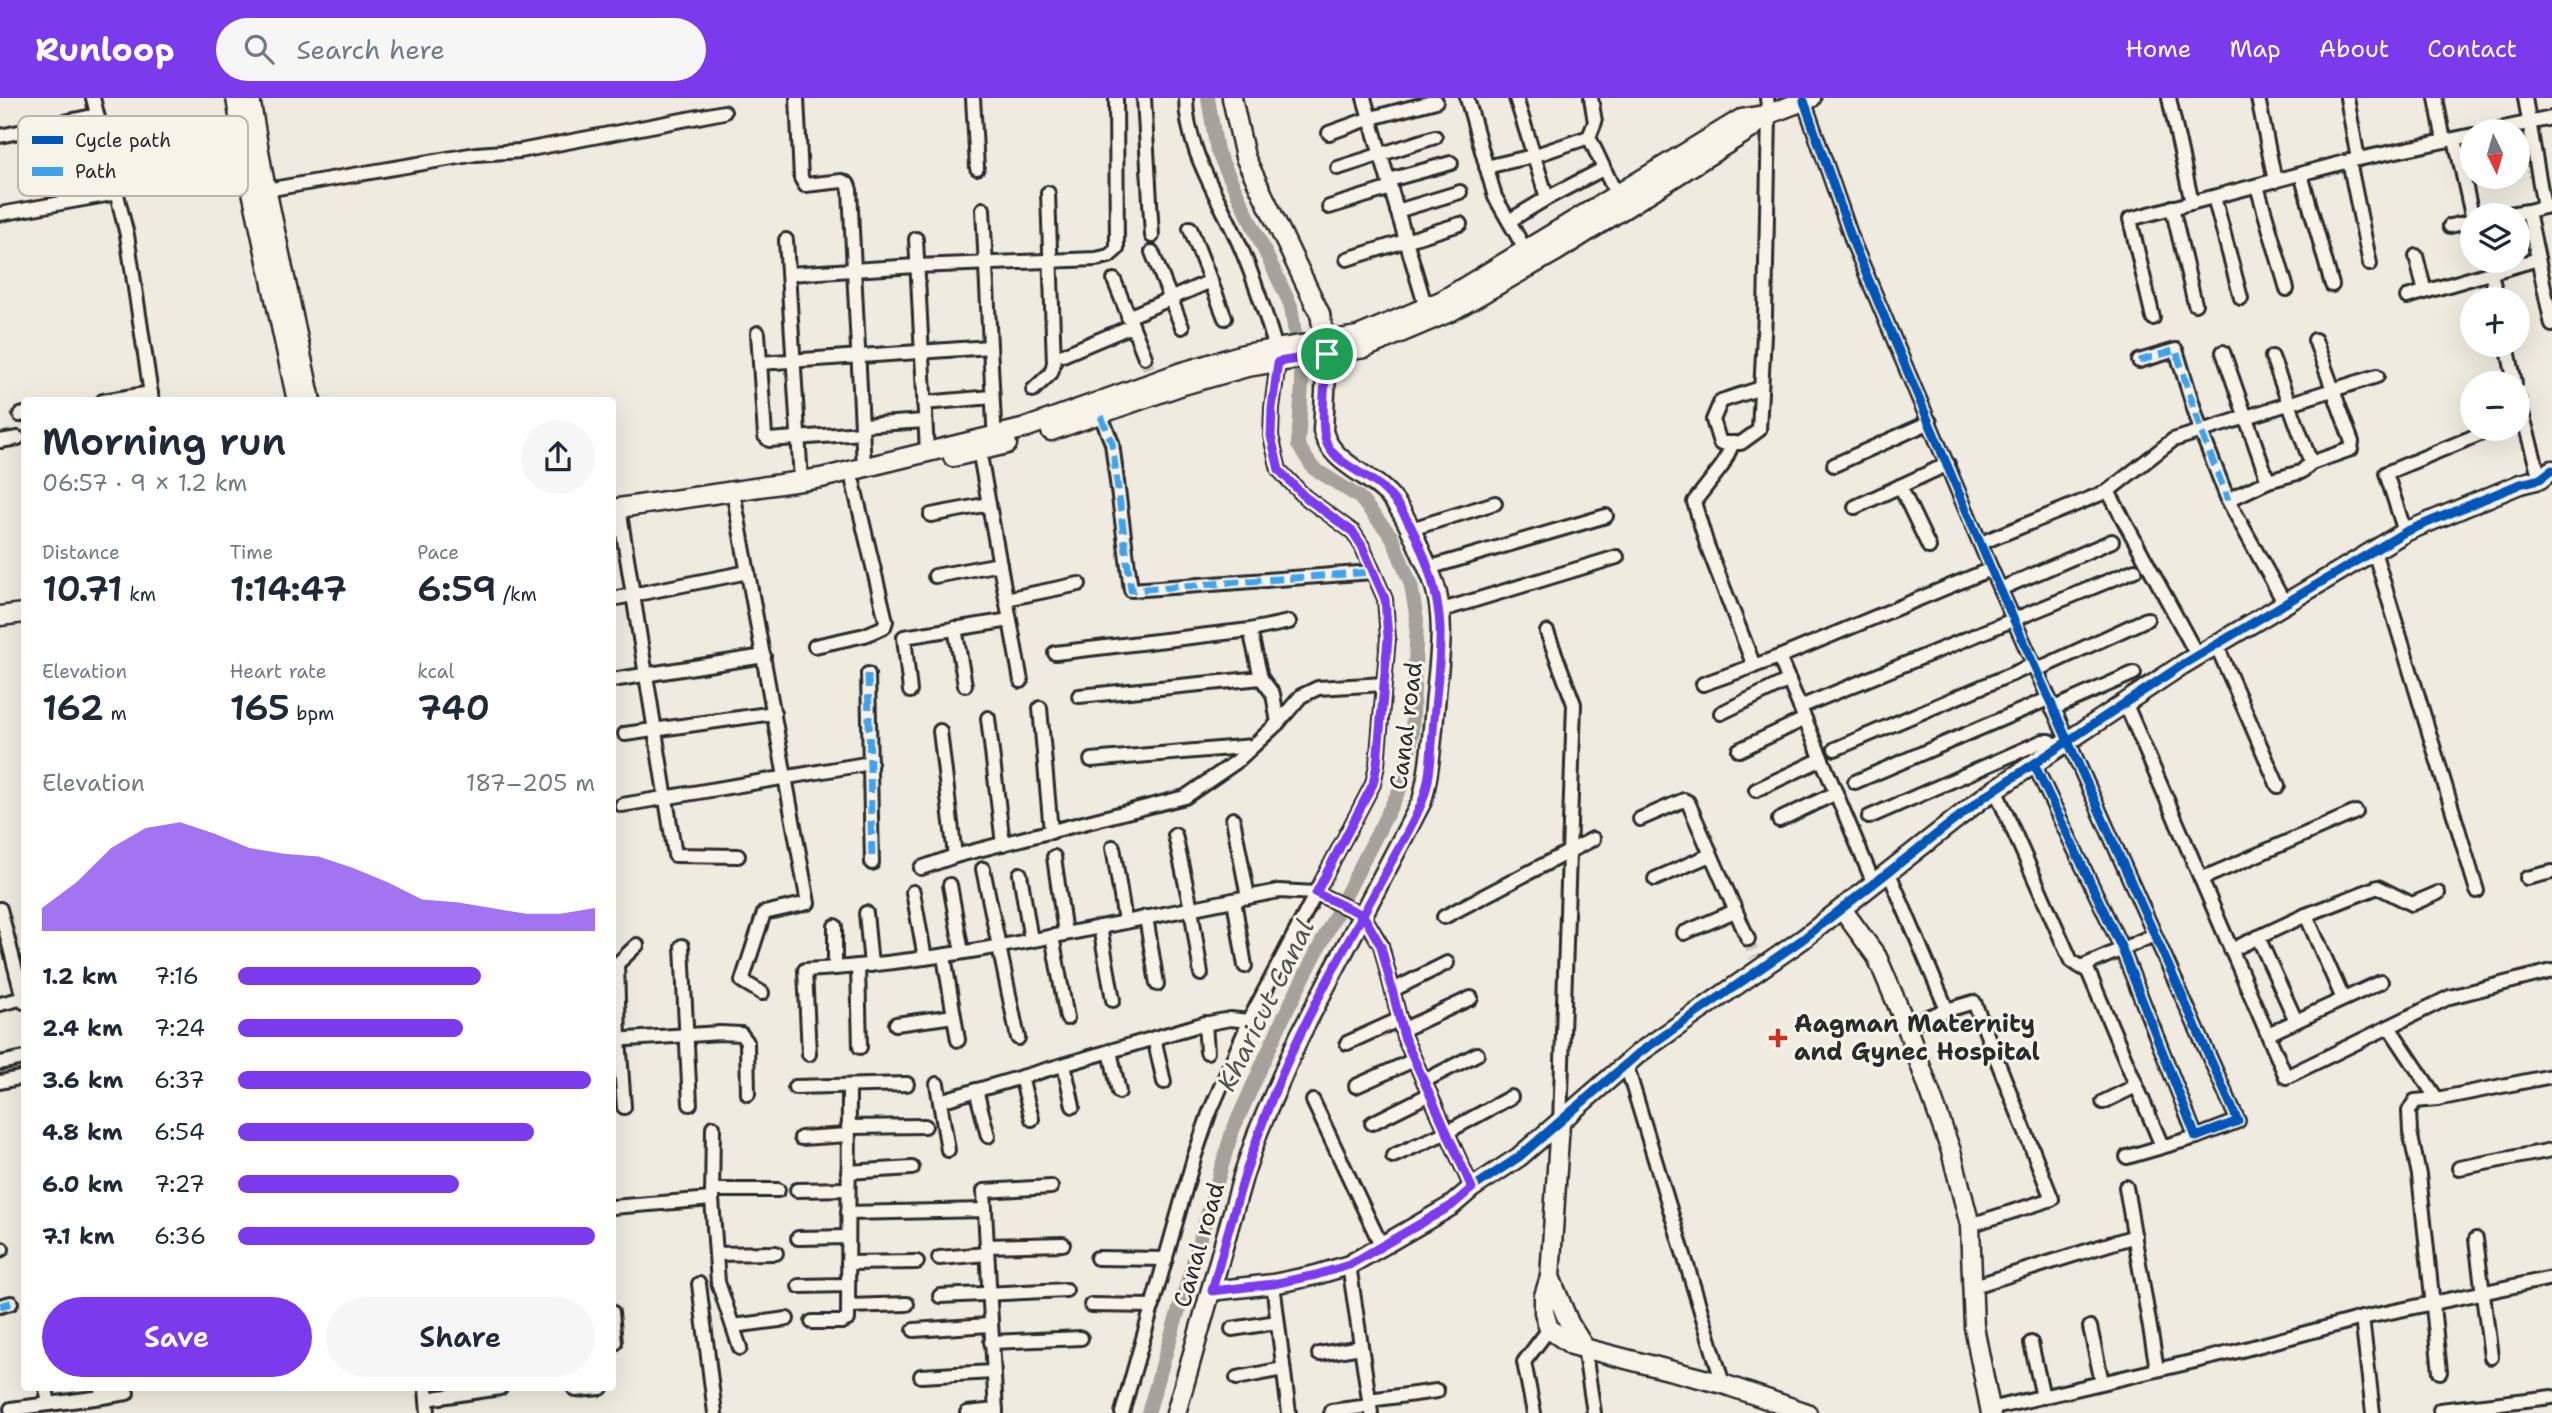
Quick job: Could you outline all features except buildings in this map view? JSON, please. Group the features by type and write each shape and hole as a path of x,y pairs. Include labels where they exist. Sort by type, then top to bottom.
{"street":[{"path":"93,98 97,116"},
{"path":"236,98 239,116"},
{"path":"250,98 266,190 310,397"},
{"path":"797,98 801,178 805,185 842,181 848,184 864,467"},
{"path":"973,98 977,168"},
{"path":"789,274 986,262 1096,259 1109,256 1116,249 1116,98"},
{"path":"1144,98 1152,236"},
{"path":"1122,1413 1194,1158 1209,1114 1249,1021 1373,784 1388,638 1385,599 1353,532 1305,497 1279,470 1271,436 1277,353 1268,318 1241,247 1207,178 1196,146 1186,98"},
{"name":"Canal road","path":"1176,1413 1258,1132 1299,1037 1360,914 1422,801 1429,773 1440,639 1435,584 1411,529 1394,500 1381,487 1340,458 1327,444 1324,431 1320,314 1245,157 1232,98"},
{"path":"1364,98 1426,308"},
{"path":"1467,98 1495,197 1526,251"},
{"path":"1516,98 1547,198"},
{"path":"1591,98 1595,122 1589,137 1617,196"},
{"path":"2169,98 2192,202"},
{"path":"2259,98 2275,181"},
{"path":"2347,98 2353,160 2370,264"},
{"path":"2435,98 2468,203"},
{"path":"2525,98 2529,119"},
{"path":"1322,348 1443,300 1741,120 1768,106 1808,99 1854,245 2050,704 2062,745 2154,935 2238,1121 2196,1137 2127,1157"},
{"path":"1329,133 1370,118 1436,101"},
{"path":"616,514 800,481 927,452 987,443 1149,370 1244,354 1322,348 1365,348 1450,312 1568,244 1749,130 1768,106"},
{"path":"1761,388 1721,401 1713,420 1720,443 1741,443 1759,429 1761,388 1768,106"},
{"path":"266,190 476,154 520,151 724,112"},
{"path":"2530,210 2548,206 2530,122 2552,118"},
{"path":"0,136 18,132"},
{"path":"1338,168 1436,137"},
{"path":"1486,167 1533,156 1589,137"},
{"path":"2153,318 2130,219 2353,160 2460,138"},
{"path":"1329,207 1451,163"},
{"path":"1509,221 1603,169"},
{"path":"248,171 296,397"},
{"path":"2301,174 2332,285"},
{"path":"2257,186 2287,289"},
{"path":"1398,211 1460,192"},
{"path":"1033,390 1054,369 1048,193"},
{"path":"0,214 100,196"},
{"path":"118,196 127,235 152,397"},
{"path":"2214,197 2241,298"},
{"path":"2172,207 2195,304"},
{"path":"983,209 992,397 987,443 989,504 1021,681"},
{"path":"2530,221 2552,325"},
{"path":"2450,226 2460,223"},
{"path":"1347,258 1460,224"},
{"path":"1190,228 1225,317"},
{"path":"916,239 927,452"},
{"path":"786,240 800,481"},
{"path":"1152,252 1182,327"},
{"path":"2416,256 2425,292"},
{"path":"2530,261 2538,259"},
{"path":"2407,297 2491,273 2494,287"},
{"path":"1114,280 1149,370"},
{"path":"1063,355 1170,299 1211,281"},
{"path":"758,333 765,436 769,439 798,438 925,421"},
{"path":"2228,500 2268,481 2301,472 2311,463 2351,449 2352,442 2315,340"},
{"path":"760,363 990,347"},
{"path":"2139,361 2176,351 2201,431 2228,500 2285,604"},
{"path":"2223,352 2268,481"},
{"path":"616,514 735,502 853,482 987,443 1101,416 1247,366 1277,353"},
{"path":"2272,357 2311,463"},
{"path":"1981,544 2108,491 2173,440 2377,376"},
{"path":"924,403 992,397"},
{"path":"1101,416 1112,443 1131,590 1373,572"},
{"path":"1834,465 1930,422"},
{"path":"0,441 18,438"},
{"path":"1212,1291 1273,1284 1349,1265 1451,1206 1472,1188 1519,1157 1639,1053 1758,963 1842,909 1995,789 2125,702 2216,644 2405,532 2546,474 2530,438"},
{"path":"2405,532 2386,473 2463,441"},
{"path":"1733,443 1722,466 1694,502 1707,545 1754,666"},
{"path":"1855,507 1948,464"},
{"path":"815,646 865,635 884,627 886,621 853,482"},
{"path":"1900,486 1929,547"},
{"path":"2108,491 2197,656"},
{"path":"735,502 808,903 764,913 742,981 762,993"},
{"path":"1411,529 1495,503"},
{"path":"931,515 989,504"},
{"path":"616,514 633,594 675,855 738,856"},
{"path":"1428,568 1606,516"},
{"path":"2000,589 2112,541"},
{"path":"2374,551 2477,891"},
{"path":"1439,611 1617,557"},
{"path":"935,576 1000,564"},
{"path":"1703,684 1779,657 1991,569"},
{"path":"1800,706 2135,570"},
{"path":"616,597 748,572"},
{"path":"1006,599 1079,584"},
{"path":"0,616 21,613"},
{"path":"910,691 904,637 1010,620"},
{"path":"1835,749 2147,620"},
{"path":"1055,653 1250,630 1289,622"},
{"path":"0,627 21,624"},
{"path":"955,628 965,685"},
{"path":"1250,630 1261,678 1273,694 1278,723"},
{"path":"1547,632 1574,704 1560,1123 1550,1277 1544,1296 1544,1312 1549,1329 1572,1345 1723,1384 1807,1413"},
{"path":"2216,644 2278,786"},
{"path":"616,680 764,656"},
{"path":"1779,657 1874,884"},
{"path":"1855,782 2134,673"},
{"path":"868,674 872,863"},
{"path":"1079,696 1261,678"},
{"path":"1721,713 1789,680"},
{"path":"921,868 955,856 1185,797 1236,762 1278,723 1301,696 1318,688 1384,684"},
{"path":"2125,702 2286,1077 2450,998 2552,971"},
{"path":"1040,708 1051,831"},
{"path":"625,734 774,713"},
{"path":"988,718 1003,844"},
{"path":"1739,750 1805,719"},
{"path":"940,731 955,856"},
{"path":"1869,817 2043,741 2062,745"},
{"path":"1091,760 1253,746"},
{"path":"1756,790 1822,759"},
{"path":"622,805 870,763"},
{"path":"2034,764 2122,949 2196,1137"},
{"path":"1995,789 2071,961 2088,971 2162,1146"},
{"path":"1779,820 1836,793"},
{"path":"1640,819 1684,800 1688,802 1748,939"},
{"path":"2201,879 2356,812"},
{"path":"1233,819 1248,897"},
{"path":"1175,835 1191,908 1201,974"},
{"path":"1444,917 1593,839"},
{"path":"1113,847 1125,921"},
{"path":"1655,879 1710,855"},
{"path":"1054,857 1058,934 1067,1018"},
{"path":"983,870 1001,946 1018,1038"},
{"path":"2527,878 2552,872"},
{"path":"1889,873 1947,1010"},
{"path":"1020,874 1031,940"},
{"path":"950,885 962,952"},
{"path":"2231,950 2306,915 2378,887 2412,904 2438,893"},
{"path":"809,1054 804,970 944,956 1279,891 1316,893 1360,914 1381,946 1401,1025 1414,1060 1472,1188"},
{"path":"914,892 925,958"},
{"path":"1234,900 1245,966"},
{"path":"0,909 4,940 21,991"},
{"path":"1842,909 1877,957 1906,1025 1951,1151 1970,1226 1974,1326 1991,1411 2362,1318 2552,1278"},
{"path":"1684,933 1735,911"},
{"path":"860,1047 866,913"},
{"path":"2306,915 2343,999"},
{"path":"1146,917 1157,984"},
{"path":"835,926 835,968"},
{"path":"1100,927 1113,1000"},
{"path":"2081,967 2154,935"},
{"path":"2258,937 2296,1021"},
{"path":"625,1107 616,1039 617,964 637,945"},
{"path":"682,946 690,1104"},
{"path":"944,956 958,1040"},
{"path":"1393,990 1447,963"},
{"path":"2267,1034 2381,982"},
{"path":"1347,1043 1471,998"},
{"path":"0,1004 21,1000"},
{"path":"1906,1025 1974,1002 2052,1199 1970,1226"},
{"path":"896,1024 954,1016"},
{"path":"940,1101 1205,1023 1230,1019 1249,1021"},
{"path":"1205,1023 1207,1052"},
{"path":"2389,1027 2437,1099"},
{"path":"616,1039 687,1034 741,1034 747,1042 748,1094"},
{"path":"1154,1038 1164,1082"},
{"path":"1110,1051 1119,1092"},
{"path":"1424,1081 1477,1054"},
{"path":"0,1063 21,1059"},
{"path":"1356,1086 1414,1060"},
{"path":"1626,1064 1723,1384"},
{"path":"1064,1065 1073,1106"},
{"path":"2440,1372 2419,1175 2410,1132 2409,1111 2415,1101 2552,1076"},
{"path":"1021,1077 1032,1119"},
{"path":"0,1082 21,1078"},
{"path":"795,1087 907,1084"},
{"path":"937,1084 948,1150"},
{"path":"812,1322 842,1322 848,1319 849,1086"},
{"path":"2102,1102 2136,1086"},
{"path":"976,1090 988,1136"},
{"path":"1372,1123 1430,1094"},
{"path":"1393,1156 1447,1132 1511,1097"},
{"path":"1313,1101 1382,1247"},
{"path":"801,1138 848,1131 925,1126"},
{"path":"713,1127 712,1195 718,1282 740,1348"},
{"path":"2459,1168 2552,1150"},
{"path":"848,1172 912,1168"},
{"path":"967,1413 996,1412 989,1325 984,1191 1051,1186"},
{"path":"2126,1187 2157,1369"},
{"path":"797,1190 848,1189"},
{"path":"616,1207 778,1190"},
{"path":"848,1213 985,1210"},
{"path":"1971,1287 2135,1236"},
{"path":"798,1238 848,1237"},
{"path":"2476,1238 2491,1357"},
{"path":"939,1258 986,1250 1063,1244"},
{"path":"716,1254 776,1253"},
{"path":"1097,1258 1167,1259"},
{"path":"848,1263 917,1262"},
{"path":"1349,1265 1370,1406"},
{"path":"1550,1277 1569,1323 1584,1347 1594,1413"},
{"path":"699,1284 715,1413"},
{"path":"1273,1284 1289,1413"},
{"path":"799,1286 848,1285"},
{"path":"940,1296 1066,1290"},
{"path":"849,1306 907,1304"},
{"path":"1091,1305 1153,1306"},
{"path":"2362,1318 2373,1413"},
{"path":"733,1326 787,1319"},
{"path":"1232,1329 1278,1322"},
{"path":"914,1330 989,1325"},
{"path":"2090,1327 2102,1382"},
{"path":"1534,1413 1524,1362 1549,1329"},
{"path":"991,1342 1081,1338"},
{"path":"2031,1343 2043,1396"},
{"path":"1319,1354 1361,1347"},
{"path":"1237,1377 1283,1369"},
{"path":"921,1376 993,1372"},
{"path":"47,1391 49,1405"},
{"path":"428,1413 427,1393 456,1391"},
{"path":"1331,1411 1370,1406 1437,1391"},
{"path":"11,1409 49,1405 85,1406 101,1392 127,1393"},
{"path":"2440,1410 2552,1397"}],"waterway":[{"name":"Kharicut Canal","path":"1148,1413 1232,1132 1284,1016 1403,783 1412,734 1417,620 1411,585 1392,537 1359,497 1313,468 1298,445 1302,385 1291,306 1217,151 1208,98"}],"tunnel":[{"path":"1145,357 1149,369"},
{"path":"1748,939 1755,957"}],"marked path":[{"path":"2139,361 2176,350 2201,431 2228,500"},
{"path":"1101,416 1112,443 1131,590 1373,572"},
{"path":"868,674 872,863"},
{"path":"0,1306 11,1303"}],"cycle path":[{"path":"1804,101 1854,245 1991,569 2238,1121 2196,1137 2122,949 2034,764"},
{"path":"1211,1291 1273,1284 1349,1265 1451,1206 1472,1188 1519,1157 1639,1053 1803,939 1984,797 2182,665 2405,532 2520,484 2540,479 2552,470"}],"place":[{"name":"Aagman Maternity and Gynec Hospital","path":"1778,1038"}],"route":[{"path":"1327,354 1278,362 1271,436 1279,470 1305,497 1347,526 1362,546 1385,599 1388,638 1373,784 1316,893 1363,915 1381,946 1404,1037 1472,1188 1451,1206 1349,1265 1273,1284 1212,1291 1258,1132 1299,1037 1363,915 1406,833 1422,801 1429,773 1440,639 1435,584 1408,522 1394,500 1381,487 1340,458 1327,444 1324,431 1327,354"}]}
